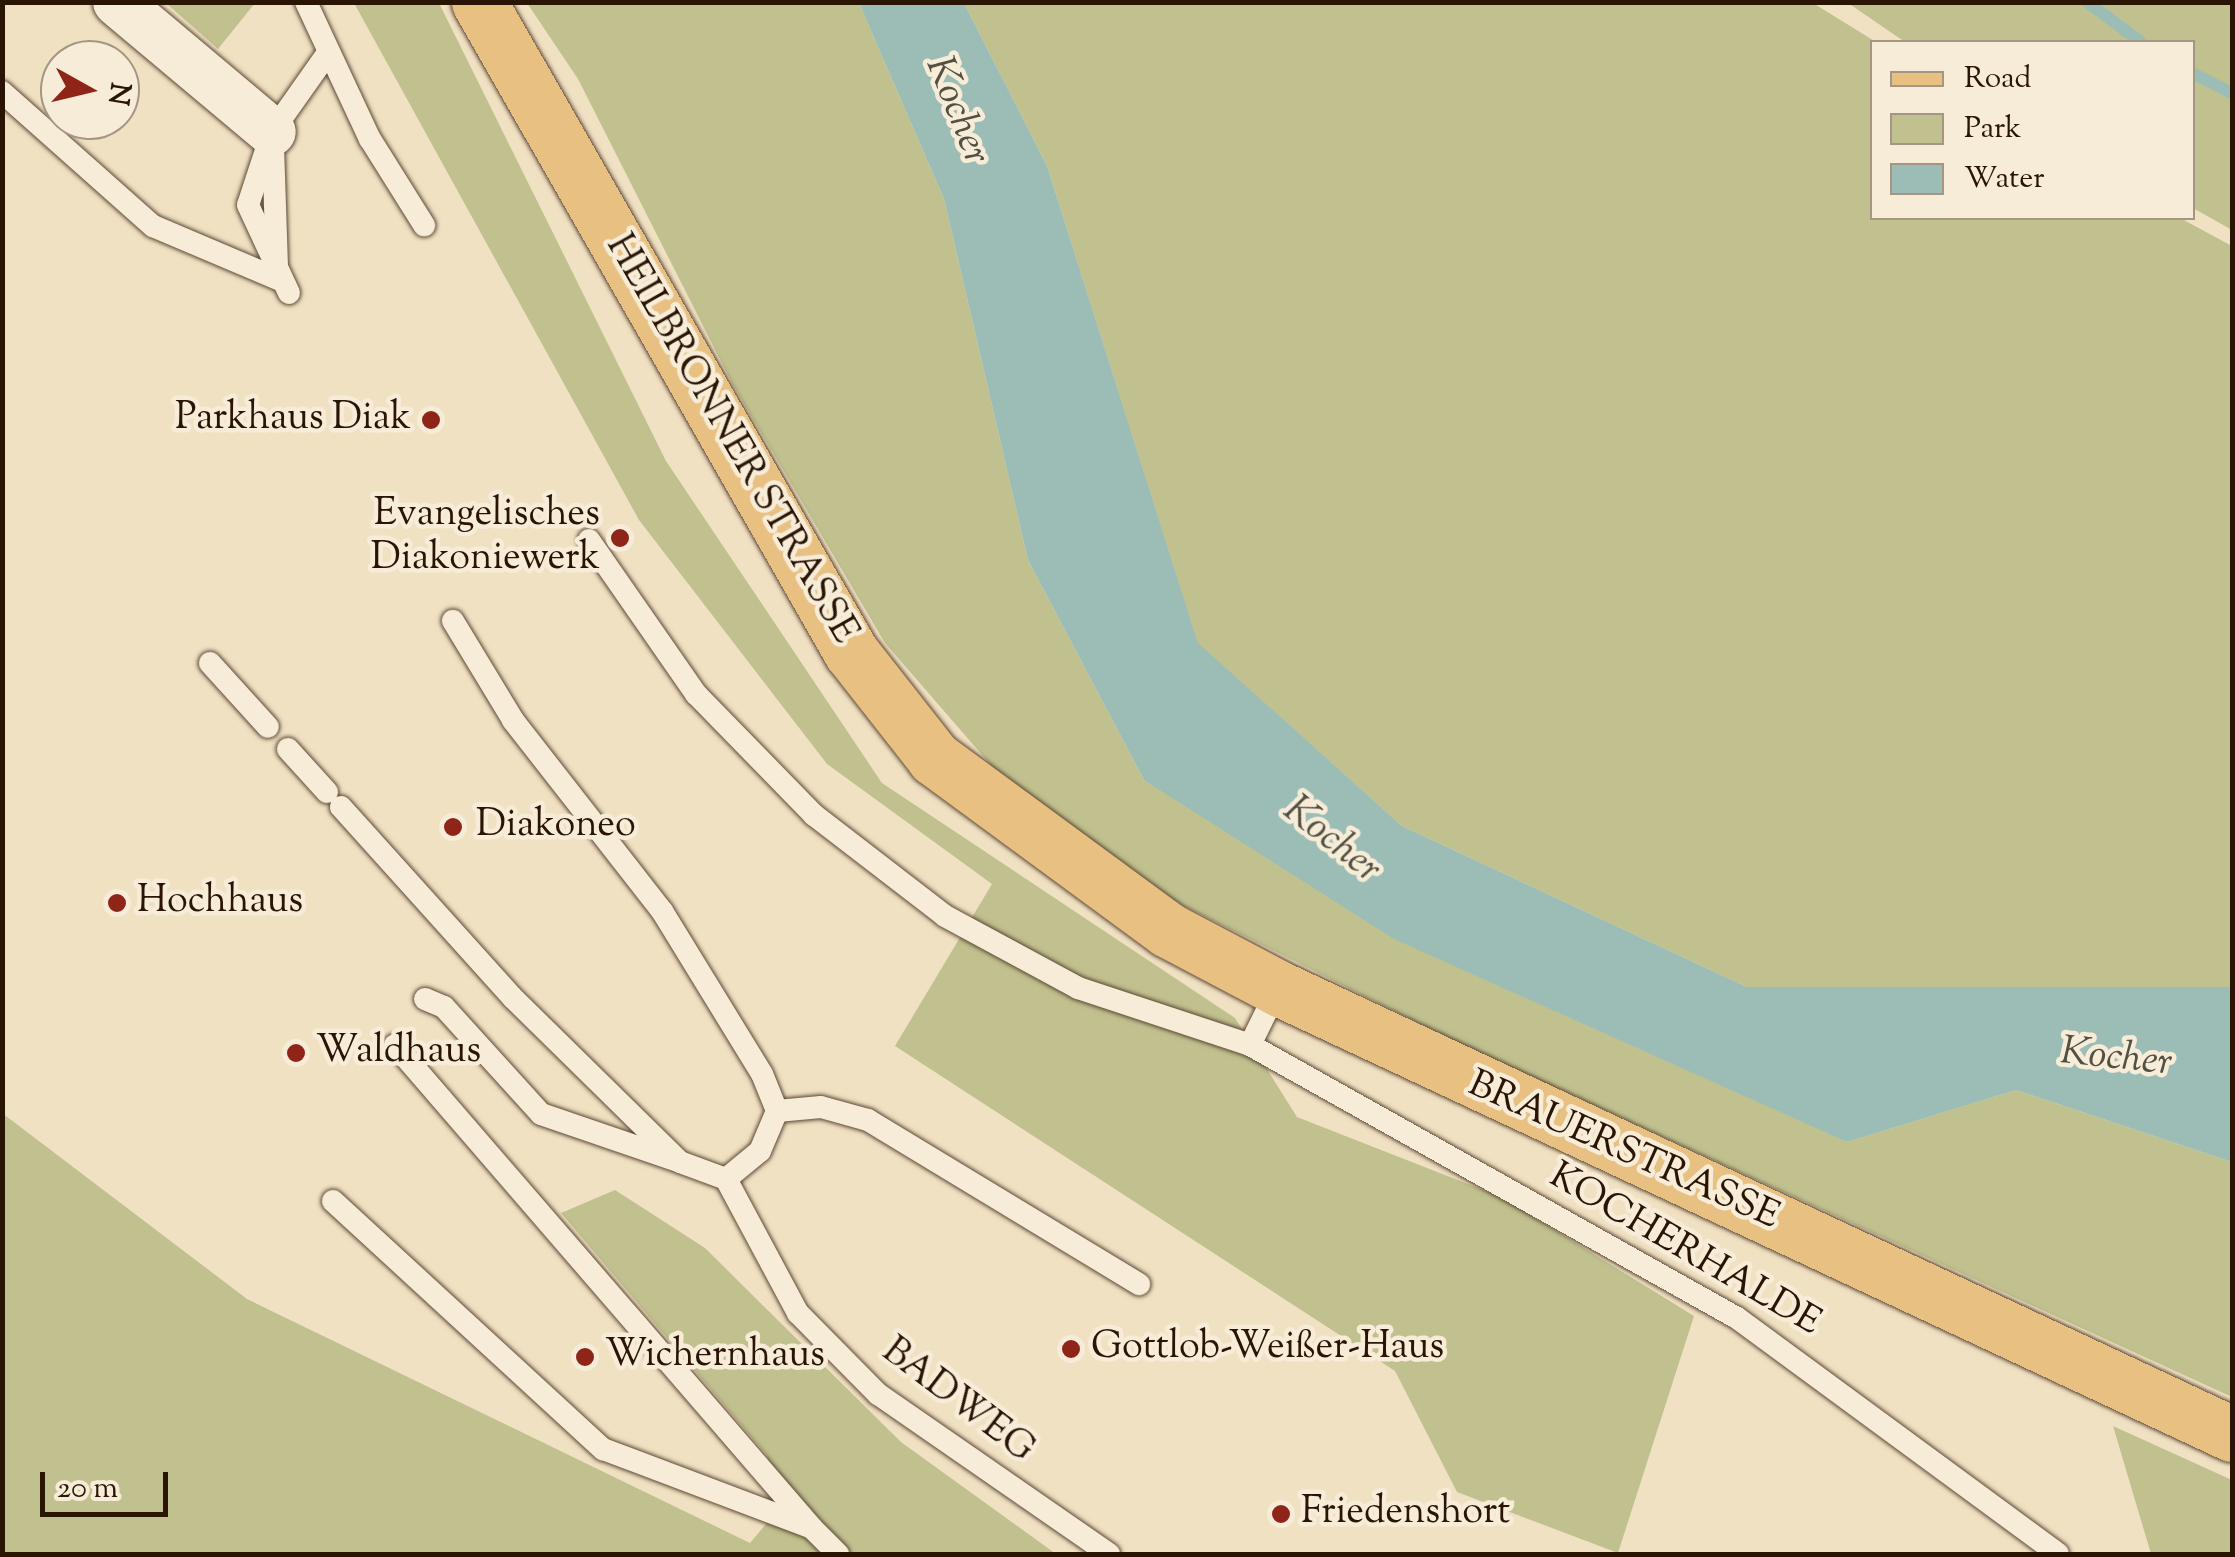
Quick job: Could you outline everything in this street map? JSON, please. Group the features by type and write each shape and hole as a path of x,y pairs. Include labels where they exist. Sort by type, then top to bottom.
{"main road":[{"name":"HEILBRONNER STRASSE","path":"479,2 851,652 934,758 1033,836"},
{"name":"BRAUERSTRASSE","path":"1033,836 1168,930 1278,988 2232,1434"}],"street":[{"path":"117,2 272,132"}],"lane":[{"path":"306,2 326,54 370,139 424,225"},
{"path":"2,92 153,226 284,286 248,205 272,132 326,54"},
{"name":"KOCHERHALDE","path":"590,540 696,694 814,815 945,916 1078,988 1250,1046 1737,1318 2058,1554"},
{"path":"453,621 513,720 662,911 777,1112"},
{"path":"210,663 268,727"},
{"path":"288,749 513,998 680,1162"},
{"path":"1250,1046 1278,988"},
{"path":"425,999 444,1007 541,1114 726,1179 760,1151 777,1112"},
{"path":"396,1045 838,1554"},
{"path":"777,1112 821,1107 868,1120 1139,1284"},
{"name":"BADWEG","path":"726,1179 798,1313 878,1394 1109,1554"},
{"path":"333,1201 603,1449 812,1528"}],"green space":[{"path":"166,3 255,3 218,49"},
{"path":"354,3 439,3 666,461 882,783 1235,1018 1297,1117 1501,1197 1694,1316 1618,1553 1457,1492 1395,1371 895,1046 992,884 827,764 639,520"},
{"path":"527,3 859,3 944,199 1028,560 1144,780 1847,1142 2016,1090 2232,1162 2232,1397 1467,1047 1116,872 996,771 885,643 732,383 578,79"},
{"path":"964,3 1813,3 1873,40 1870,220 2184,220 2232,246 2232,987 1747,987 1402,826 1198,644 1047,166"},
{"path":"1848,3 2232,3 2232,230 2195,209 2195,40 1902,40"},
{"path":"2,1113 247,1299 750,1543 786,1500 766,1454 561,1213 615,1190 705,1248 901,1442 1056,1554 3,1554"},
{"path":"2113,1426 2232,1480 2232,1554 2151,1554"}],"water":[{"name":"Kocher","path":"859,3 964,3 1047,166 1198,643 1402,826 1747,987 2232,987 2232,1162 2016,1090 1847,1142 1394,939 1144,780 1028,560 944,199"}],"waterway":[{"path":"2087,2 2138,40"},
{"path":"2195,74 2232,93"}],"place":[{"name":"Parkhaus Diak","path":"431,420"},
{"name":"Evangelisches Diakoniewerk","path":"620,538"},
{"name":"Diakoneo","path":"453,827"},
{"name":"Hochhaus","path":"117,903"},
{"name":"Waldhaus","path":"296,1053"},
{"name":"Gottlob-Weißer-Haus","path":"1071,1349"},
{"name":"Wichernhaus","path":"585,1357"},
{"name":"Friedenshort","path":"1281,1514"}]}
